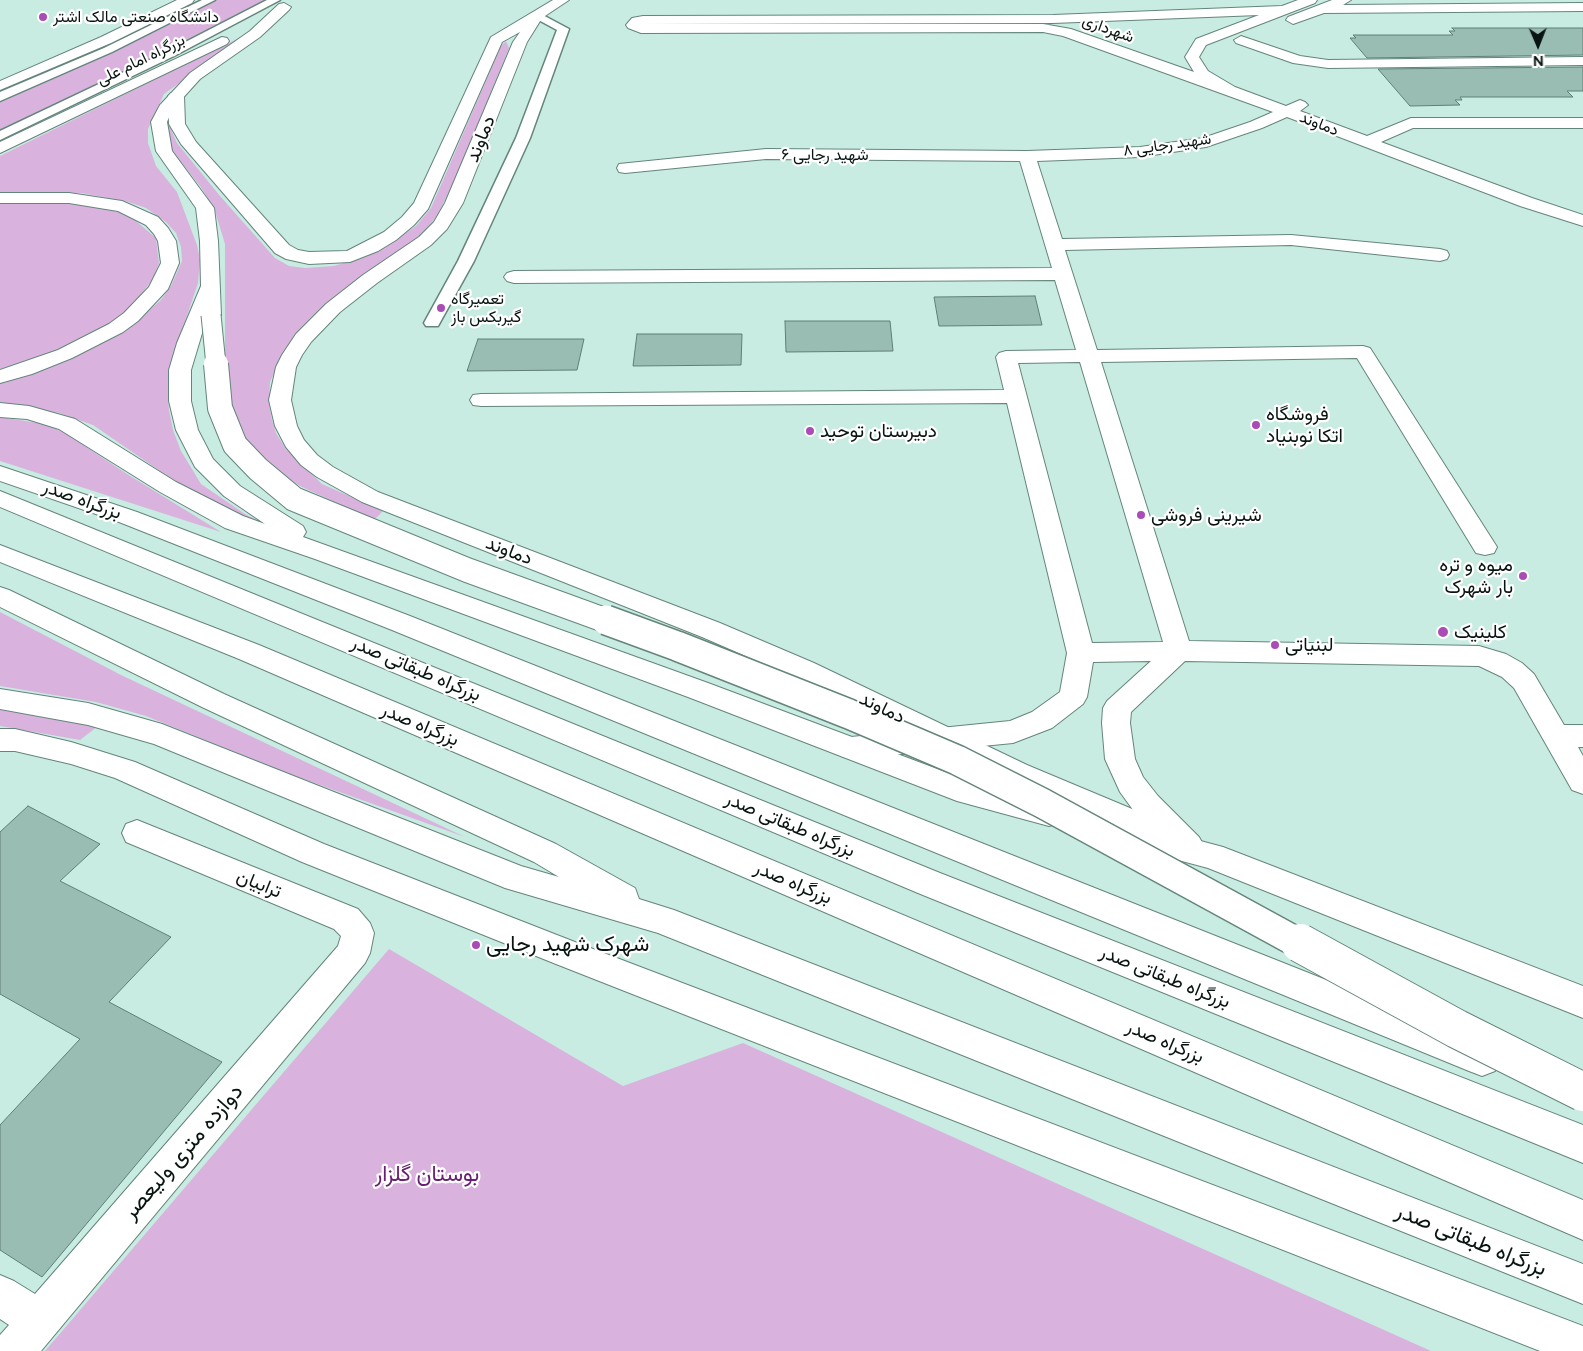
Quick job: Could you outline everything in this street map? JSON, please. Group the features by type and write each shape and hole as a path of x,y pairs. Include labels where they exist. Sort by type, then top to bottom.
{"main road":[{"name":"بزرگراه امام علی","path":"0,86 106,40 186,0"},
{"name":"دماوند","path":"176,96 177,124 189,144 282,249 293,255 309,258 350,256 390,236 408,221 422,205 496,40 562,0"},
{"name":"دماوند","path":"1344,0 1283,10 1201,42 1192,57 1202,74 1230,90 1382,135 1583,208"},
{"name":"بزرگراه امام علی","path":"0,148 230,37 284,2"},
{"path":"284,2 255,34 200,72 165,108 159,122 164,151 205,208 220,408 235,444 258,469 294,499 467,570 677,646 840,710 957,760 1042,802 1457,1029 1583,1092"},
{"path":"1316,4 1583,7"},
{"name":"دماوند","path":"1223,48 1316,4"},
{"name":"شهرداری","path":"977,23 641,29 633,25 637,21 643,20 977,23 1054,24 1283,10"},
{"name":"دماوند","path":"537,15 520,42 454,203 441,225 414,249 370,279 333,308 303,338 292,355 286,368 280,400 281,412 290,434 309,460 338,481 370,497 711,630 804,670 1075,799 1200,851"},
{"name":"شهرداری","path":"1054,24 1230,90"},
{"path":"0,76 106,40"},
{"path":"1241,40 1298,60 1328,64 1583,61"},
{"name":"دماوند","path":"1221,66 1225,72 1292,108 1367,142 1526,202 1583,221"},
{"name":"شهید رجایی ۸","path":"1027,156 1140,152 1206,142 1256,125 1292,108"},
{"path":"1367,142 1411,123 1583,123"},
{"name":"شهید رجایی ۶","path":"624,168 766,154 1027,156"},
{"path":"1027,156 1179,651"},
{"path":"0,198 69,198 122,206 152,221 162,232 167,241 170,263 158,289 131,317 116,328 65,354 25,370 0,377"},
{"path":"1053,244 1291,240 1440,255"},
{"path":"514,277 1062,274"},
{"path":"211,278 187,343 180,370 180,401 187,430 203,462 232,491 324,553"},
{"path":"850,748 1012,732 1042,720 1073,697 1081,653 1006,357 1363,352 1485,547"},
{"path":"482,400 1015,396"},
{"path":"0,410 29,413 67,424 168,487 234,522 698,690 968,793 1200,851 1583,1002"},
{"name":"بزرگراه صدر","path":"0,472 128,517 401,623 1583,1099"},
{"name":"بزرگراه طبقاتی صدر","path":"0,498 929,883 1583,1144"},
{"name":"بزرگراه صدر","path":"0,553 249,652 1583,1220"},
{"path":"0,596 214,700 545,852 662,920"},
{"path":"1081,653 1179,651 1478,656 1496,661 1512,670 1524,681 1570,736 1583,782"},
{"path":"1179,651 1117,708 1116,722 1120,759 1131,784 1147,806 1200,851"},
{"path":"0,699 88,714 162,735 516,878 662,920"},
{"path":"0,740 15,740 71,753 125,770 314,853 568,954 1583,1347"},
{"name":"ترابیان","path":"137,833 346,919 358,933 353,953"},
{"name":"بزرگراه طبقاتی صدر","path":"662,920 1583,1284"},
{"name":"دوازده متری ولیعصر","path":"14,1351 353,953"},
{"path":"0,1295 39,1321"}],"lane":[{"path":"0,97 108,50 210,0"},
{"path":"0,136 284,2"},
{"path":"432,322 466,261 523,138 563,29 537,15"}],"green space":[{"path":"216,0 269,0 199,37 0,133 0,99 148,34"},
{"path":"249,33 164,94 148,129 148,143 156,166 177,192 197,245 200,260 198,283 173,358 168,398 173,430 181,451 201,484 245,514 290,537 226,508 176,482 93,425 59,413 0,402 0,382 55,365 84,352 138,319 160,301 171,286 182,261 181,247 176,233 166,222 146,208 125,201 81,193 0,194 0,156"},
{"path":"506,41 509,48 459,171 438,214 424,233 402,251 341,293 313,316 284,351 270,382 269,404 272,420 276,433 286,449 322,484 383,511 374,520 302,487 285,477 245,439 231,410 225,357 225,244 214,208 200,186 170,148 167,117 170,106 172,132 177,143 220,196 275,258 289,266 305,268 334,266 366,256 384,247 416,226 431,208 501,46"},
{"path":"34,201 82,204 115,210 136,221 156,238 159,263 153,279 129,310 104,328 79,341 32,360 0,369 0,203"},
{"path":"0,417 45,424 65,433 221,532 0,461"},
{"path":"0,612 123,676 465,837 292,775 146,716 96,702 0,686"},
{"path":"0,707 98,726 80,740 0,726"},
{"name":"بوستان گلزار","path":"389,949 623,1086 743,1043 1431,1351 45,1351"}],"building":[{"path":"1452,28 1583,28 1583,55 1367,58 1350,38 1356,38 1353,35 1453,35 1449,31 1455,31"},
{"path":"1583,67 1583,91 1567,91 1573,97 1460,97 1462,100 1455,100 1460,105 1410,106 1378,69"},
{"path":"1035,296 1042,325 939,326 934,297"},
{"path":"785,321 890,321 893,351 786,352"},
{"path":"637,334 742,334 741,365 633,366"},
{"path":"478,339 584,339 577,370 467,371"},
{"path":"28,806 100,844 60,881 171,937 109,1002 222,1062 42,1277 0,1250 0,1125 80,1039 0,994 0,832"}],"place":[{"name":"دانشگاه صنعتی مالک اشتر","path":"43,17"},
{"name":"تعمیرگاه گیربکس باز","path":"441,308"},
{"name":"فروشگاه اتکا نوبنیاد","path":"1256,425"},
{"name":"دبیرستان توحید","path":"810,431"},
{"name":"شیرینی فروشی","path":"1141,515"},
{"name":"میوه و تره بار شهرک","path":"1523,576"},
{"name":"کلینیک","path":"1443,632"},
{"name":"لبنیاتی","path":"1275,645"},
{"name":"شهرک شهید رجایی","path":"476,945"}]}
